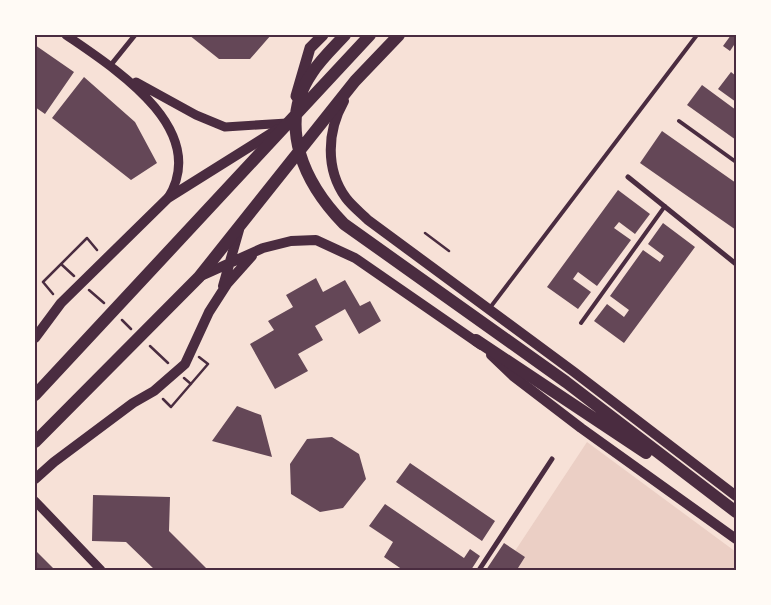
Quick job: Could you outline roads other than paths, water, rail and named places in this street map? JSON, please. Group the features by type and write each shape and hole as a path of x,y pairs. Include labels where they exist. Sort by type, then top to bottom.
{"highway":[{"path":"345,35 312,73 297,105 294,133 301,161 325,204 344,224 566,382 736,512"},
{"path":"35,395 370,35"},
{"path":"35,442 199,277 355,81 399,35"},
{"path":"476,340 736,512"}],"main road":[{"path":"35,338 61,303 168,198 287,123 310,48 323,35"},
{"path":"355,81 339,110 333,126 330,151 335,176 346,197 368,220 736,496"},
{"path":"221,294 239,228"},
{"path":"199,277 263,248 291,241 316,240 355,258 476,340 513,376 736,539"},
{"path":"35,479 54,462 133,403 154,390 185,364 209,312 221,294 246,261 263,248"},
{"path":"35,391 47,381"}],"street":[{"path":"66,35 136,86 162,116 172,136 180,164 175,186 168,198"},
{"path":"110,66 135,35"},
{"path":"110,66 164,99 226,127 287,123"},
{"path":"628,177 736,264"},
{"path":"478,570 552,459"},
{"path":"35,501 101,570"}],"lane":[{"path":"489,309 697,35"},
{"path":"679,121 736,162"},
{"path":"581,323 665,206"}]}
